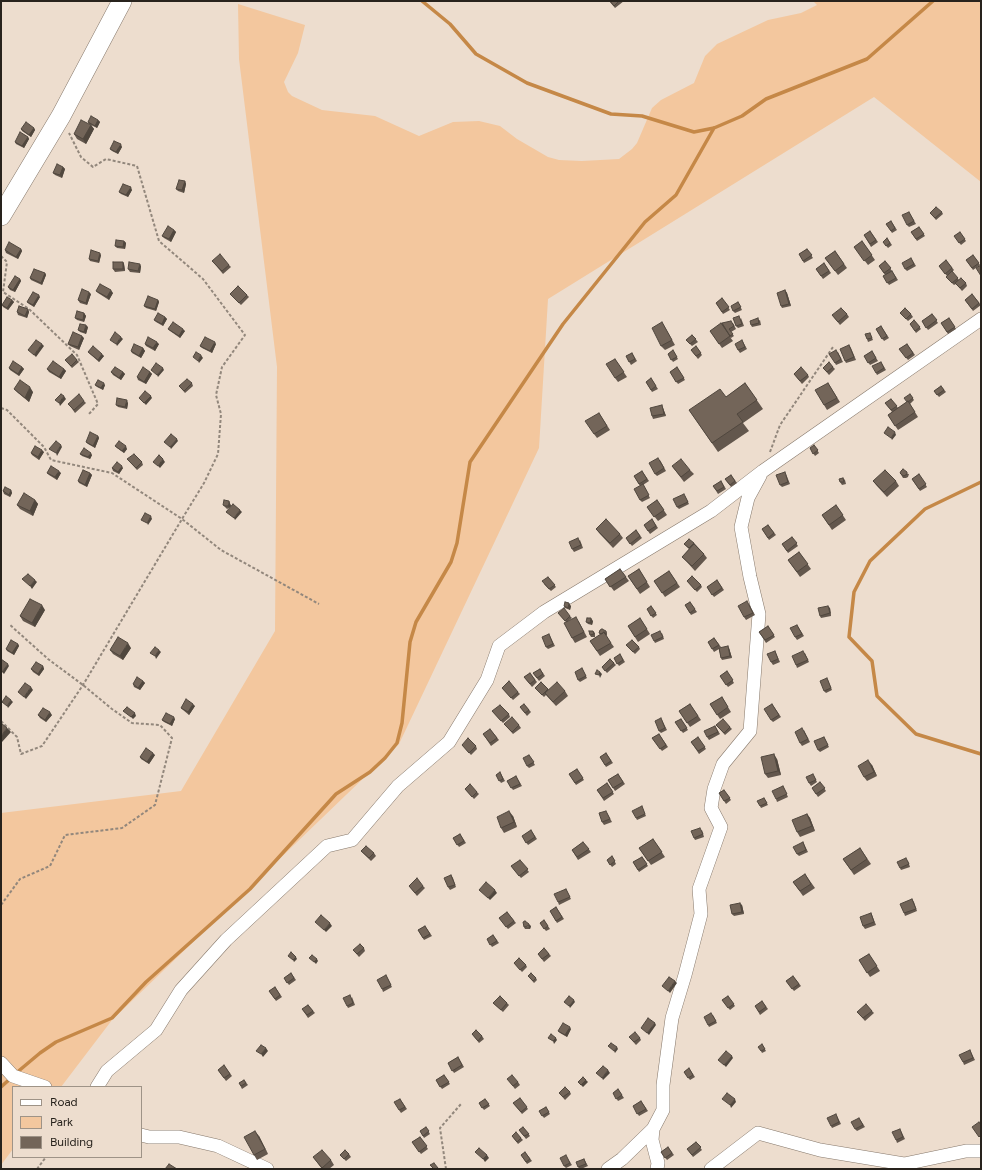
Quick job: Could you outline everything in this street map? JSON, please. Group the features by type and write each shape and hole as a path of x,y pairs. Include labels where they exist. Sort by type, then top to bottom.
{"main road":[{"path":"1,216 61,116 122,1"}],"street":[{"path":"98,1086 107,1071 156,1030 181,990 226,940 326,846 352,840 398,786 449,742 487,680 499,646 544,612 712,511 763,471 981,319"},
{"path":"608,1169 622,1159 653,1129 663,1110 663,1085 672,1018 685,976 701,914 700,889 721,827 711,808 714,789 723,764 750,731 759,614 750,577 741,527 748,498 763,471"},
{"path":"1,1063 13,1076 42,1086"},
{"path":"653,1129 652,1140 658,1163 657,1169"},
{"path":"711,1169 758,1134 820,1150 904,1164 966,1151 981,1151"},
{"path":"142,1135 149,1137 179,1137 218,1146 267,1169"}],"path":[{"path":"1,721 17,737 21,754 42,746 83,685 204,483 218,454 221,414 216,395 222,367 245,335 203,279 159,241 137,166 106,159 93,167 81,157 61,116"},
{"path":"1,256 7,262 3,292 29,309 77,355 98,404 89,414"},
{"path":"763,471 780,425 833,347"},
{"path":"1,408 7,410 44,447 51,460 112,473 182,519 221,550 319,604"},
{"path":"1,905 20,879 50,866 65,835 122,828 155,805 172,738 160,725 132,723 48,659 9,624"},
{"path":"446,1169 440,1128 461,1104"},
{"path":"37,1169 45,1158"}],"green space":[{"path":"813,1 981,1 981,182 874,97 548,299 539,448 399,744 112,1020 62,1086 12,1086 12,1150 1,1165 1,813 181,791 275,631 277,367 239,59 238,4 305,25 298,53 284,82 288,92 292,96 322,110 375,116 419,136 453,122 479,121 500,126 517,139 548,157 559,160 582,161 619,159 632,149 637,143 652,108 661,100 694,83 705,56 717,44 768,20 801,13 817,5"}],"building":[{"path":"610,1 619,1 614,6"},
{"path":"91,116 98,120 95,126 88,122"},
{"path":"81,120 91,125 83,139 74,134"},
{"path":"26,122 34,128 29,135 21,129"},
{"path":"20,132 28,137 22,146 15,142"},
{"path":"114,141 121,144 116,152 110,149"},
{"path":"57,164 63,167 60,175 53,173"},
{"path":"179,180 185,181 182,190 176,189"},
{"path":"123,184 131,187 126,195 119,192"},
{"path":"936,207 942,212 935,218 930,213"},
{"path":"909,212 914,221 907,225 902,215"},
{"path":"891,221 895,228 891,231 886,224"},
{"path":"168,226 174,230 169,239 162,236"},
{"path":"919,227 924,234 916,239 911,232"},
{"path":"870,231 876,240 870,244 864,235"},
{"path":"960,232 965,239 959,243 954,236"},
{"path":"887,238 890,243 886,246 883,242"},
{"path":"116,240 124,241 123,247 115,246"},
{"path":"862,241 872,255 864,261 854,247"},
{"path":"9,242 21,249 16,257 5,250"},
{"path":"807,249 812,255 803,261 799,254"},
{"path":"91,250 100,253 98,261 89,259"},
{"path":"835,251 844,264 835,271 825,258"},
{"path":"220,254 229,265 222,271 212,261"},
{"path":"973,255 979,263 972,268 966,260"},
{"path":"911,258 914,264 905,269 902,263"},
{"path":"946,260 952,268 945,274 939,266"},
{"path":"885,261 891,268 884,273 879,266"},
{"path":"113,262 123,262 123,269 113,269"},
{"path":"129,262 140,264 138,271 128,269"},
{"path":"824,263 829,271 821,276 816,269"},
{"path":"981,265 981,276 976,268"},
{"path":"34,269 45,273 41,283 30,278"},
{"path":"892,271 896,278 887,283 883,276"},
{"path":"952,271 958,278 952,283 946,277"},
{"path":"15,276 20,279 13,290 8,287"},
{"path":"961,278 966,283 960,288 955,283"},
{"path":"100,284 111,290 107,297 96,291"},
{"path":"238,286 247,295 239,303 230,294"},
{"path":"82,289 89,292 86,303 78,300"},
{"path":"785,290 789,304 781,306 777,293"},
{"path":"33,292 39,295 33,305 27,302"},
{"path":"972,294 979,303 972,309 965,300"},
{"path":"148,296 158,300 155,309 144,306"},
{"path":"7,297 12,300 7,308 2,305"},
{"path":"722,298 729,307 722,312 716,303"},
{"path":"738,302 741,307 733,311 731,306"},
{"path":"19,306 28,309 25,316 17,312"},
{"path":"841,308 847,314 838,322 832,315"},
{"path":"905,308 911,314 906,319 900,313"},
{"path":"77,311 84,313 83,320 75,318"},
{"path":"158,313 165,317 162,324 154,320"},
{"path":"932,314 937,320 926,328 922,321"},
{"path":"739,316 742,324 736,326 733,318"},
{"path":"758,318 759,323 751,325 750,321"},
{"path":"949,318 955,327 947,332 941,323"},
{"path":"914,320 920,327 915,331 910,324"},
{"path":"731,321 734,326 729,329 733,334 730,336 722,323"},
{"path":"173,322 183,329 179,336 168,329"},
{"path":"662,322 672,340 661,346 652,328"},
{"path":"721,323 730,336 719,344 710,331"},
{"path":"80,324 86,325 84,332 78,330"},
{"path":"881,326 887,336 882,339 876,329"},
{"path":"73,332 82,336 78,347 68,344"},
{"path":"115,332 121,337 116,344 110,340"},
{"path":"870,333 872,338 867,339 865,334"},
{"path":"692,335 696,339 690,344 686,340"},
{"path":"148,337 157,342 153,348 145,344"},
{"path":"205,337 215,342 210,351 200,346"},
{"path":"36,340 42,344 34,355 28,350"},
{"path":"742,340 745,347 738,350 735,344"},
{"path":"134,344 143,348 139,356 131,351"},
{"path":"907,344 913,353 906,358 899,349"},
{"path":"849,345 854,357 845,361 840,349"},
{"path":"93,346 102,354 98,360 88,352"},
{"path":"696,346 701,353 696,356 691,350"},
{"path":"673,350 677,357 671,360 668,354"},
{"path":"836,350 841,359 835,363 829,354"},
{"path":"872,351 876,358 868,363 864,356"},
{"path":"196,352 201,355 198,361 193,357"},
{"path":"632,353 635,359 629,362 626,356"},
{"path":"72,354 77,360 71,366 65,360"},
{"path":"615,359 624,372 615,378 606,364"},
{"path":"13,361 22,367 18,374 9,368"},
{"path":"53,361 64,369 59,377 47,369"},
{"path":"829,362 833,367 827,372 823,368"},
{"path":"881,362 884,368 876,373 872,366"},
{"path":"156,363 163,368 157,375 151,370"},
{"path":"115,367 123,372 119,378 111,372"},
{"path":"143,367 150,372 144,382 137,377"},
{"path":"677,367 684,378 676,382 670,372"},
{"path":"801,367 808,375 800,381 794,374"},
{"path":"651,378 656,386 651,390 646,382"},
{"path":"187,379 192,383 184,391 179,386"},
{"path":"20,380 30,387 25,398 14,389"},
{"path":"98,380 104,383 101,388 95,385"},
{"path":"745,383 757,400 737,414 743,422 712,443 689,410 720,389 726,397"},
{"path":"828,383 837,398 824,405 815,390"},
{"path":"941,386 944,390 937,395 934,391"},
{"path":"145,391 151,396 144,403 139,398"},
{"path":"61,394 64,396 59,403 55,400"},
{"path":"79,394 84,401 74,410 68,404"},
{"path":"910,394 913,398 907,402 904,398"},
{"path":"117,398 127,400 125,407 116,405"},
{"path":"891,399 897,406 891,410 885,403"},
{"path":"908,401 915,412 895,426 888,415"},
{"path":"662,405 664,414 652,416 650,408"},
{"path":"599,413 607,426 594,434 585,421"},
{"path":"888,427 895,432 891,438 884,433"},
{"path":"90,432 98,436 93,446 86,442"},
{"path":"171,434 177,439 170,447 164,442"},
{"path":"56,441 61,445 56,453 49,449"},
{"path":"119,441 126,446 122,451 115,446"},
{"path":"814,445 818,450 813,454 810,448"},
{"path":"35,446 42,450 38,457 31,453"},
{"path":"84,448 91,453 88,457 80,454"},
{"path":"134,454 142,462 136,468 127,459"},
{"path":"159,455 163,459 158,466 153,462"},
{"path":"658,458 664,468 655,474 649,463"},
{"path":"681,459 690,470 681,477 672,466"},
{"path":"117,462 122,466 118,472 112,468"},
{"path":"51,466 59,471 55,477 47,473"},
{"path":"903,469 907,472 904,476 900,473"},
{"path":"83,470 90,473 85,485 78,481"},
{"path":"885,470 896,481 884,492 873,481"},
{"path":"642,471 647,479 639,484 634,476"},
{"path":"785,472 788,482 780,485 776,475"},
{"path":"919,474 926,484 919,489 912,479"},
{"path":"731,475 735,481 730,485 725,479"},
{"path":"843,478 844,482 840,482 839,479"},
{"path":"721,481 724,487 717,491 713,486"},
{"path":"643,484 649,495 640,500 634,489"},
{"path":"5,487 11,490 9,495 3,491"},
{"path":"24,493 35,500 30,511 17,505"},
{"path":"684,494 688,502 677,507 673,499"},
{"path":"224,500 229,501 228,506 223,505"},
{"path":"657,500 664,510 654,517 647,507"},
{"path":"233,504 240,510 234,518 226,512"},
{"path":"836,505 843,515 829,525 822,515"},
{"path":"145,513 151,516 147,523 141,520"},
{"path":"606,519 620,534 610,543 596,529"},
{"path":"652,519 656,526 648,531 644,525"},
{"path":"768,525 774,533 768,538 762,529"},
{"path":"636,530 640,536 630,544 626,538"},
{"path":"792,537 797,543 787,551 782,544"},
{"path":"578,538 581,545 572,549 569,542"},
{"path":"689,539 694,543 689,548 684,544"},
{"path":"694,544 704,554 692,566 682,557"},
{"path":"799,552 808,564 797,572 788,560"},
{"path":"620,569 626,577 610,587 605,579"},
{"path":"639,569 647,582 637,589 628,576"},
{"path":"669,571 677,583 662,593 654,581"},
{"path":"28,574 35,580 30,586 22,579"},
{"path":"692,576 701,585 695,590 687,581"},
{"path":"548,577 555,585 549,589 542,581"},
{"path":"717,580 722,588 712,595 707,587"},
{"path":"30,599 42,605 32,623 20,616"},
{"path":"747,601 753,613 744,617 738,606"},
{"path":"565,602 569,603 568,608 564,606"},
{"path":"690,602 695,609 690,613 685,605"},
{"path":"651,606 656,613 651,616 647,609"},
{"path":"828,606 830,613 820,616 818,608"},
{"path":"564,608 570,616 565,621 558,613"},
{"path":"576,617 584,632 572,638 564,623"},
{"path":"587,618 591,618 590,623 586,622"},
{"path":"640,618 647,629 635,637 628,626"},
{"path":"797,625 802,634 795,637 790,628"},
{"path":"768,626 774,635 765,640 759,632"},
{"path":"602,629 606,631 605,634 604,632 602,634 599,633"},
{"path":"589,631 593,631 594,634 590,635"},
{"path":"660,631 663,637 654,641 651,635"},
{"path":"604,632 611,643 597,651 590,641"},
{"path":"549,634 553,644 546,647 542,637"},
{"path":"118,637 128,643 120,656 110,650"},
{"path":"714,638 719,645 712,649 708,642"},
{"path":"11,640 18,644 12,653 6,649"},
{"path":"632,640 639,647 633,652 626,645"},
{"path":"728,646 730,656 721,658 719,648"},
{"path":"155,647 159,650 155,656 150,653"},
{"path":"775,651 778,659 771,662 767,654"},
{"path":"803,651 808,660 796,665 792,656"},
{"path":"620,654 623,660 617,664 614,658"},
{"path":"1,659 8,664 2,672 1,671"},
{"path":"610,659 614,663 605,671 602,667"},
{"path":"36,662 43,666 38,674 31,669"},
{"path":"582,668 586,676 578,680 575,672"},
{"path":"540,669 543,674 537,678 533,673"},
{"path":"597,670 600,672 599,675 595,674"},
{"path":"727,671 733,680 726,685 720,676"},
{"path":"530,673 535,680 530,684 524,677"},
{"path":"137,677 143,681 138,688 133,684"},
{"path":"827,678 831,688 824,691 820,681"},
{"path":"509,681 518,692 511,698 502,688"},
{"path":"541,682 548,689 542,695 535,688"},
{"path":"557,682 565,691 553,702 545,693"},
{"path":"25,683 31,687 24,697 18,692"},
{"path":"6,696 11,700 7,706 2,702"},
{"path":"722,697 728,707 717,715 710,704"},
{"path":"186,699 193,704 188,712 181,708"},
{"path":"524,704 529,710 525,713 520,707"},
{"path":"690,704 698,716 687,723 679,711"},
{"path":"772,704 779,715 771,720 764,709"},
{"path":"500,705 509,714 501,721 492,711"},
{"path":"127,707 135,713 131,717 123,711"},
{"path":"43,708 50,712 45,720 38,715"},
{"path":"166,713 174,717 170,724 162,720"},
{"path":"512,717 519,725 512,732 504,724"},
{"path":"661,718 665,728 659,731 655,721"},
{"path":"681,719 687,728 681,731 675,722"},
{"path":"723,719 730,727 724,733 716,725"},
{"path":"1,723 7,728 1,736"},
{"path":"715,726 718,732 707,737 704,731"},
{"path":"802,728 808,739 800,743 795,732"},
{"path":"490,729 497,738 490,743 483,734"},
{"path":"659,734 666,745 660,749 652,738"},
{"path":"698,737 705,747 698,751 691,742"},
{"path":"824,737 828,745 818,750 814,741"},
{"path":"468,738 476,746 469,753 462,745"},
{"path":"146,748 153,753 147,762 140,757"},
{"path":"606,753 611,761 605,765 600,757"},
{"path":"774,754 778,771 765,774 761,757"},
{"path":"529,755 534,762 527,766 523,758"},
{"path":"868,760 874,772 864,777 858,766"},
{"path":"577,769 583,778 575,783 569,774"},
{"path":"500,772 503,779 499,781 496,775"},
{"path":"618,774 623,782 613,788 608,780"},
{"path":"813,774 816,780 809,783 806,777"},
{"path":"516,776 520,784 511,788 507,781"},
{"path":"820,782 825,788 816,794 812,788"},
{"path":"607,783 613,792 603,798 597,790"},
{"path":"470,784 477,792 472,797 465,789"},
{"path":"783,786 787,794 776,799 772,791"},
{"path":"724,790 730,798 724,801 719,793"},
{"path":"764,798 767,803 760,806 757,801"},
{"path":"642,806 645,814 636,818 632,811"},
{"path":"509,811 514,822 501,828 497,817"},
{"path":"606,811 610,819 602,822 599,813"},
{"path":"807,814 812,826 797,832 792,820"},
{"path":"700,828 703,834 694,838 691,831"},
{"path":"531,830 535,837 526,843 522,836"},
{"path":"460,834 464,841 457,845 453,838"},
{"path":"653,839 662,852 648,861 639,848"},
{"path":"583,842 589,849 577,857 572,850"},
{"path":"803,842 806,850 797,854 793,847"},
{"path":"366,846 374,853 369,858 361,851"},
{"path":"860,848 867,859 851,870 843,859"},
{"path":"612,856 615,861 610,865 607,860"},
{"path":"642,857 647,864 638,870 633,862"},
{"path":"906,858 909,864 900,868 897,862"},
{"path":"520,860 528,869 519,876 511,866"},
{"path":"805,874 811,884 800,891 793,882"},
{"path":"451,875 455,885 448,887 444,878"},
{"path":"417,878 423,886 415,893 409,886"},
{"path":"486,882 495,890 488,898 479,890"},
{"path":"566,889 570,897 558,902 554,894"},
{"path":"912,899 916,909 904,913 900,904"},
{"path":"740,903 742,912 732,914 730,905"},
{"path":"556,907 562,917 556,921 550,911"},
{"path":"507,912 514,921 506,927 499,918"},
{"path":"871,913 874,922 863,926 860,917"},
{"path":"321,915 330,923 324,930 315,922"},
{"path":"544,920 548,926 544,929 540,923"},
{"path":"525,921 529,924 528,926 524,927 523,922"},
{"path":"425,926 430,934 423,938 418,930"},
{"path":"493,935 497,941 490,945 487,939"},
{"path":"360,944 364,948 357,954 353,950"},
{"path":"544,948 549,954 542,959 538,954"},
{"path":"291,952 296,957 293,960 288,956"},
{"path":"869,954 877,966 867,973 859,960"},
{"path":"312,955 317,959 314,962 309,958"},
{"path":"519,958 526,965 520,970 514,963"},
{"path":"291,973 294,978 287,983 284,978"},
{"path":"531,973 536,978 533,981 528,976"},
{"path":"386,975 391,985 382,989 377,980"},
{"path":"793,976 799,984 792,989 786,981"},
{"path":"669,977 675,981 668,991 662,986"},
{"path":"275,987 280,995 275,999 269,991"},
{"path":"350,995 353,1003 347,1006 343,998"},
{"path":"500,996 507,1003 501,1010 493,1003"},
{"path":"569,996 574,1000 569,1006 564,1002"},
{"path":"728,996 734,1004 728,1008 722,1000"},
{"path":"762,1001 766,1007 759,1012 755,1006"},
{"path":"866,1004 872,1011 863,1018 857,1012"},
{"path":"308,1005 313,1011 307,1015 302,1009"},
{"path":"711,1013 716,1021 708,1025 704,1017"},
{"path":"648,1018 655,1023 647,1033 641,1028"},
{"path":"563,1023 570,1027 565,1035 558,1031"},
{"path":"476,1030 482,1036 478,1041 472,1034"},
{"path":"635,1032 640,1038 634,1042 629,1037"},
{"path":"551,1034 556,1038 553,1041 548,1038"},
{"path":"611,1043 617,1047 614,1051 608,1046"},
{"path":"762,1044 765,1049 761,1051 758,1047"},
{"path":"261,1045 266,1048 261,1054 256,1051"},
{"path":"970,1050 973,1058 963,1062 959,1055"},
{"path":"726,1051 732,1056 724,1065 718,1060"},
{"path":"458,1057 462,1065 452,1071 448,1063"},
{"path":"224,1065 230,1074 224,1078 218,1070"},
{"path":"603,1066 608,1070 602,1078 596,1073"},
{"path":"689,1068 693,1075 688,1078 684,1072"},
{"path":"444,1075 449,1082 440,1087 436,1080"},
{"path":"512,1075 518,1082 513,1086 507,1079"},
{"path":"583,1077 586,1080 581,1085 578,1082"},
{"path":"244,1080 246,1083 241,1086 239,1083"},
{"path":"565,1087 570,1092 563,1097 559,1093"},
{"path":"618,1089 622,1095 616,1099 613,1093"},
{"path":"727,1093 735,1099 730,1105 722,1099"},
{"path":"520,1098 527,1107 521,1112 513,1103"},
{"path":"400,1099 405,1107 399,1110 394,1102"},
{"path":"485,1099 489,1104 482,1108 479,1103"},
{"path":"641,1101 646,1109 637,1114 633,1106"},
{"path":"546,1107 549,1112 542,1116 539,1111"},
{"path":"836,1114 839,1122 831,1126 827,1118"},
{"path":"859,1118 863,1125 855,1129 851,1122"},
{"path":"979,1122 981,1125 981,1135 979,1137 972,1127"},
{"path":"426,1127 429,1131 423,1136 420,1131"},
{"path":"523,1127 529,1134 524,1136 519,1130"},
{"path":"900,1129 903,1137 896,1140 892,1132"},
{"path":"255,1131 265,1149 254,1155 244,1137"},
{"path":"516,1132 521,1138 517,1142 512,1136"},
{"path":"420,1137 427,1146 419,1152 412,1142"},
{"path":"696,1142 701,1147 692,1155 687,1149"},
{"path":"668,1147 672,1153 665,1158 661,1152"},
{"path":"479,1148 487,1155 483,1159 475,1152"},
{"path":"322,1150 331,1160 322,1168 313,1157"},
{"path":"345,1150 349,1154 344,1159 340,1155"},
{"path":"525,1152 530,1159 526,1162 521,1155"},
{"path":"566,1155 570,1163 564,1166 560,1158"},
{"path":"584,1159 586,1164 578,1167 576,1162"},
{"path":"434,1163 438,1168 437,1169 434,1169 430,1165"},
{"path":"169,1164 177,1169 165,1169"}],"waterway":[{"path":"422,1 450,24 476,54 527,83 611,114 642,116 694,132 714,128 742,116 766,99 867,59 933,1"},
{"path":"15,1074 56,1042 112,1018 146,982 250,889 336,794 370,772 385,758 397,743 402,723 410,642 416,622 451,562 457,543 470,462 563,324 645,222 676,195 714,128"},
{"path":"981,482 925,509 870,561 854,592 849,637 872,661 877,696 916,734 981,754"},
{"path":"1,1087 11,1078"}]}
